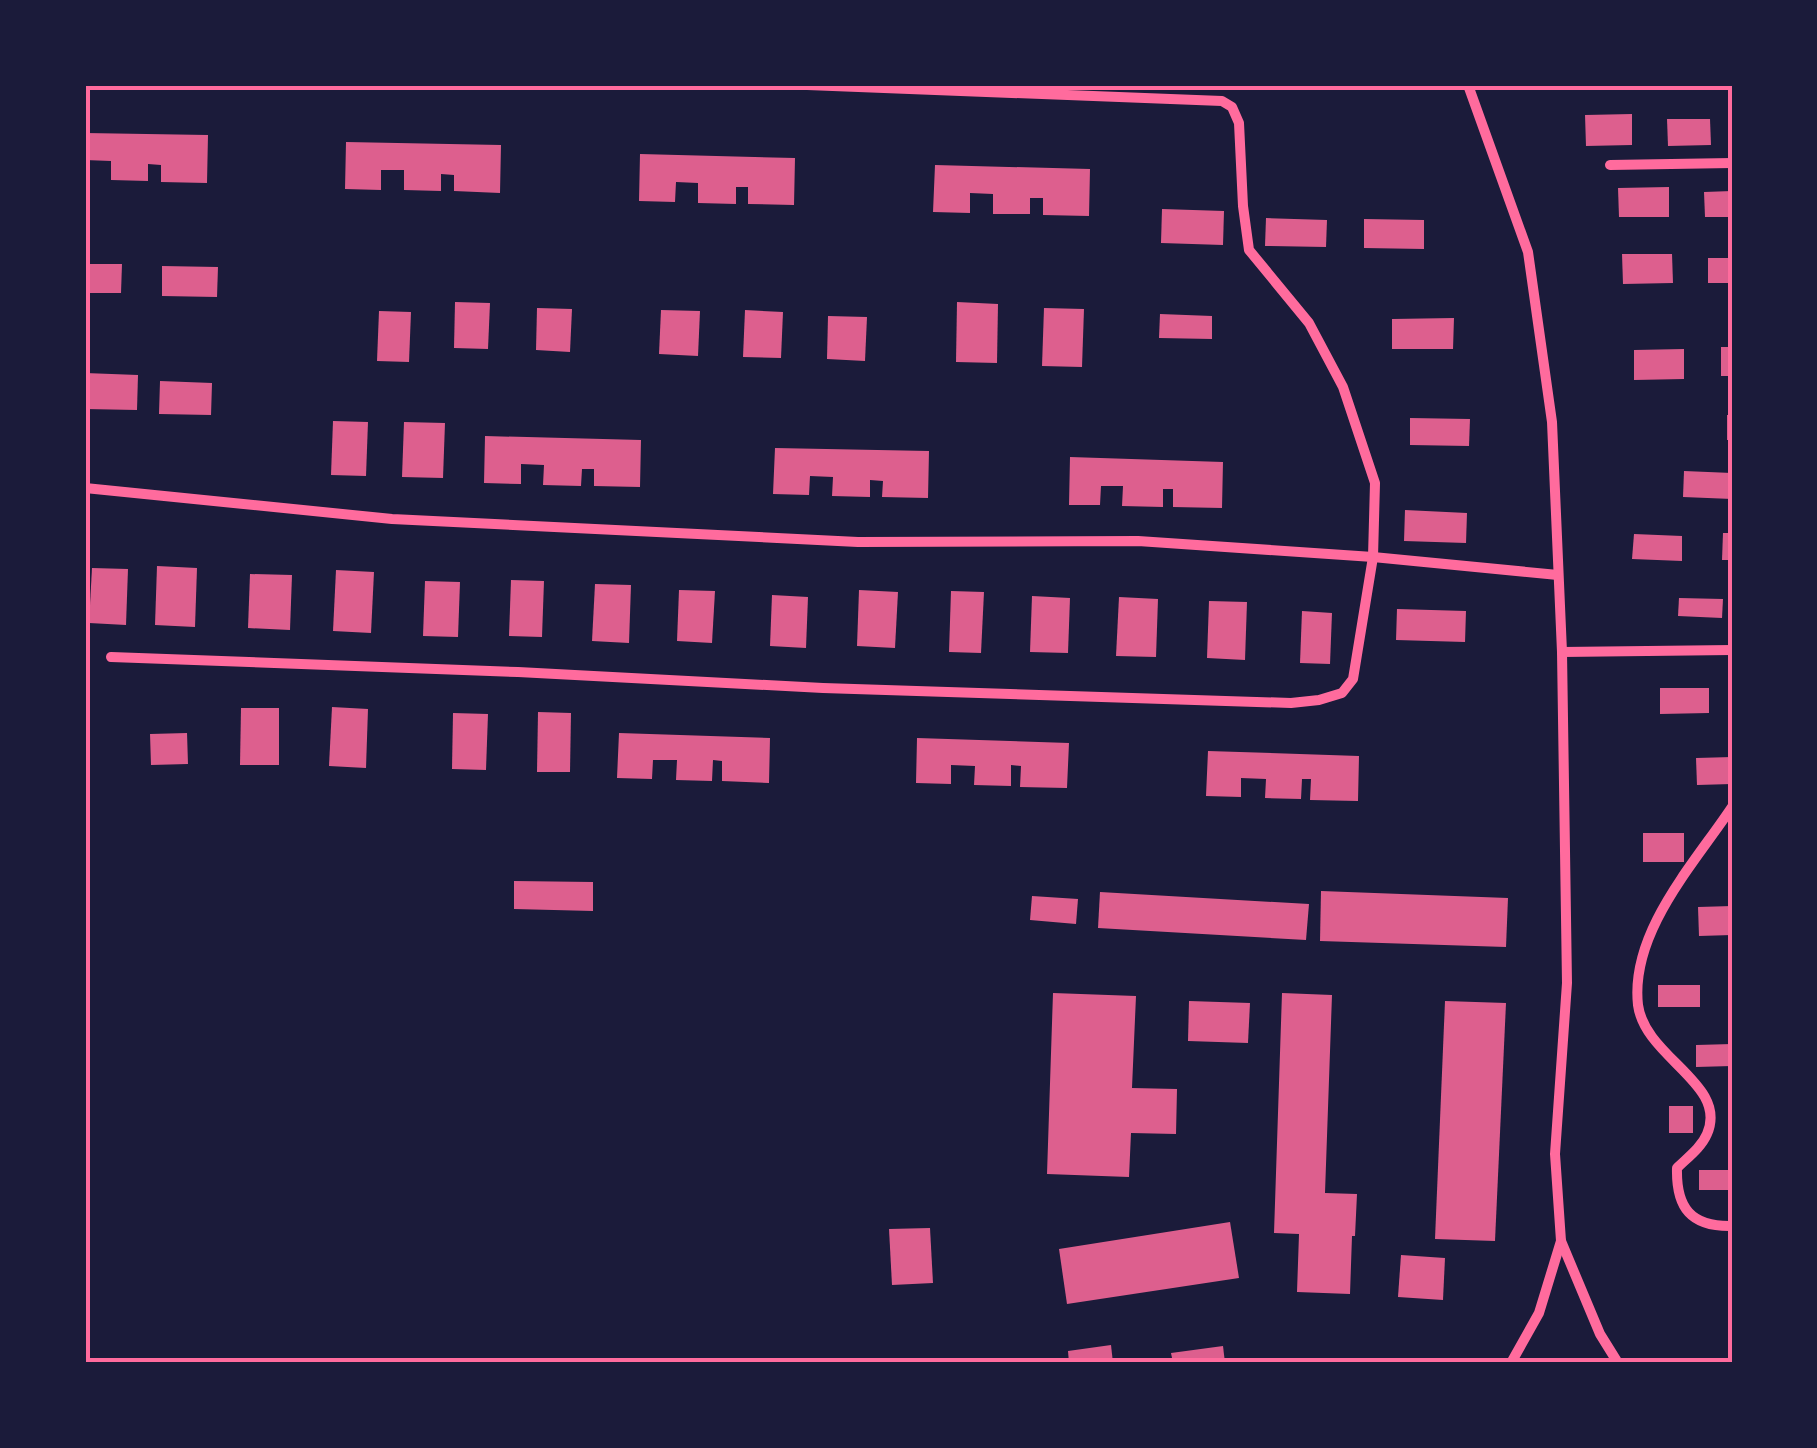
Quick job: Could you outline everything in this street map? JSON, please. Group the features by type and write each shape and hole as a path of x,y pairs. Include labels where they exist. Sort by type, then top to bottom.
{"street":[{"path":"111,657 823,688 1291,702 1342,693 1353,678 1373,557 1375,483 1343,387 1309,323 1249,250 1238,123 1232,107 1222,101 807,85"},
{"path":"1468,85 1528,252 1552,422 1562,652 1567,982 1555,1154 1562,1241 1600,1334 1618,1363"},
{"path":"1610,165 1732,164"},
{"path":"85,488 392,519 558,529 858,542 1138,540 1558,574"},
{"path":"1562,652 1732,650"},
{"path":"1732,807 1673,890 1642,954 1638,992 1643,1026 1655,1044 1706,1095 1710,1106 1708,1133 1676,1168 1682,1204 1704,1223 1732,1226"},
{"path":"1511,1363 1539,1313 1562,1241"}],"building":[{"path":"1632,114 1632,145 1586,146 1585,115"},
{"path":"1667,119 1710,119 1711,145 1668,146"},
{"path":"85,133 208,135 207,183 161,182 161,165 148,164 148,181 111,180 111,161 85,160"},
{"path":"346,142 501,145 500,193 454,191 454,175 441,174 441,191 404,190 404,170 381,170 381,190 345,189"},
{"path":"640,154 795,158 794,205 748,204 748,187 736,187 736,204 698,203 698,183 676,182 675,202 639,201"},
{"path":"935,165 1090,169 1089,216 1043,215 1043,198 1030,198 1030,214 993,214 993,194 970,193 970,213 933,212"},
{"path":"1669,187 1669,217 1619,217 1618,188"},
{"path":"1732,191 1732,217 1705,217 1704,192"},
{"path":"1162,209 1224,211 1223,245 1161,243"},
{"path":"1266,218 1327,220 1326,247 1265,246"},
{"path":"1364,219 1424,220 1424,249 1364,248"},
{"path":"1622,254 1672,254 1673,283 1623,284"},
{"path":"1708,258 1732,258 1732,283 1708,283"},
{"path":"85,264 122,264 121,293 85,293"},
{"path":"162,266 218,267 217,297 162,296"},
{"path":"455,302 490,303 488,349 454,348"},
{"path":"957,302 998,304 997,363 956,362"},
{"path":"537,308 572,309 570,352 536,350"},
{"path":"1044,308 1084,309 1082,367 1042,366"},
{"path":"661,310 700,311 698,356 659,354"},
{"path":"745,310 783,312 781,358 743,357"},
{"path":"379,311 411,312 409,362 377,361"},
{"path":"1160,314 1212,316 1212,339 1159,338"},
{"path":"828,316 867,317 865,361 827,359"},
{"path":"1454,318 1453,349 1392,349 1392,319"},
{"path":"1721,347 1732,347 1732,376 1721,376"},
{"path":"1684,349 1684,379 1634,380 1634,350"},
{"path":"85,373 138,375 137,410 85,409"},
{"path":"160,381 212,383 211,415 159,414"},
{"path":"1727,415 1732,415 1732,440 1727,440"},
{"path":"1410,418 1470,419 1469,446 1410,445"},
{"path":"333,421 368,422 366,476 331,475"},
{"path":"404,422 445,423 443,478 402,477"},
{"path":"485,436 641,440 640,487 594,486 594,469 582,469 581,486 543,485 544,465 521,464 521,484 484,483"},
{"path":"775,448 929,451 928,498 882,497 883,481 870,480 870,497 832,496 833,477 810,476 809,495 773,494"},
{"path":"1070,457 1223,462 1222,508 1173,507 1173,489 1163,489 1163,507 1122,506 1123,486 1101,486 1100,505 1069,505"},
{"path":"1684,471 1732,473 1732,499 1683,497"},
{"path":"1405,510 1467,513 1466,543 1404,541"},
{"path":"1723,533 1732,533 1732,560 1722,560"},
{"path":"1634,534 1682,536 1682,561 1632,559"},
{"path":"157,566 197,568 195,627 155,625"},
{"path":"92,568 128,569 126,625 89,623"},
{"path":"336,570 374,572 371,633 333,631"},
{"path":"250,574 292,575 290,630 248,628"},
{"path":"511,580 544,581 542,637 509,636"},
{"path":"425,581 460,582 458,637 423,636"},
{"path":"595,584 631,585 629,643 592,641"},
{"path":"679,590 715,591 712,643 677,641"},
{"path":"859,590 898,592 895,648 857,646"},
{"path":"951,591 984,592 981,653 949,652"},
{"path":"772,595 808,597 806,648 770,646"},
{"path":"1032,596 1070,598 1068,653 1030,652"},
{"path":"1119,597 1158,599 1156,657 1116,656"},
{"path":"1679,598 1723,599 1722,618 1678,616"},
{"path":"1209,601 1247,602 1245,660 1207,658"},
{"path":"1397,609 1466,611 1465,642 1396,640"},
{"path":"1302,611 1332,613 1330,664 1300,663"},
{"path":"1660,688 1709,688 1709,713 1660,714"},
{"path":"332,707 368,709 366,768 329,766"},
{"path":"241,708 279,708 279,765 240,765"},
{"path":"538,712 571,713 570,772 537,772"},
{"path":"453,713 488,714 486,770 452,769"},
{"path":"187,733 188,764 151,765 150,734"},
{"path":"619,733 770,738 769,783 722,781 722,761 713,760 712,781 676,780 677,760 653,760 652,779 617,778"},
{"path":"917,738 1069,743 1067,788 1020,787 1021,766 1011,765 1011,786 974,785 975,766 951,765 951,784 916,783"},
{"path":"1208,751 1359,756 1358,801 1310,800 1311,779 1302,779 1301,799 1265,798 1266,779 1241,778 1241,797 1206,796"},
{"path":"1732,757 1732,784 1697,785 1696,758"},
{"path":"1643,833 1684,833 1684,862 1643,862"},
{"path":"514,881 593,882 593,911 514,909"},
{"path":"1321,891 1508,898 1506,947 1320,941"},
{"path":"1100,892 1309,904 1306,940 1098,928"},
{"path":"1032,896 1078,899 1076,924 1030,920"},
{"path":"1732,906 1732,935 1699,936 1698,907"},
{"path":"1658,985 1700,985 1700,1007 1658,1007"},
{"path":"1053,993 1136,996 1132,1088 1177,1089 1176,1134 1131,1133 1129,1177 1047,1174"},
{"path":"1282,993 1332,995 1325,1193 1357,1194 1350,1294 1297,1292 1299,1234 1274,1233"},
{"path":"1189,1001 1250,1003 1248,1043 1188,1041"},
{"path":"1445,1001 1506,1003 1495,1241 1435,1239"},
{"path":"1732,1044 1732,1066 1696,1067 1696,1045"},
{"path":"1669,1106 1693,1106 1693,1133 1669,1133"},
{"path":"1699,1170 1732,1170 1732,1190 1699,1190"},
{"path":"1230,1222 1239,1278 1067,1304 1059,1249"},
{"path":"930,1228 933,1283 892,1285 889,1229"},
{"path":"1401,1255 1445,1258 1443,1300 1398,1297"},
{"path":"1111,1345 1113,1363 1069,1363 1068,1351"},
{"path":"1223,1346 1225,1363 1173,1363 1171,1353"}]}
